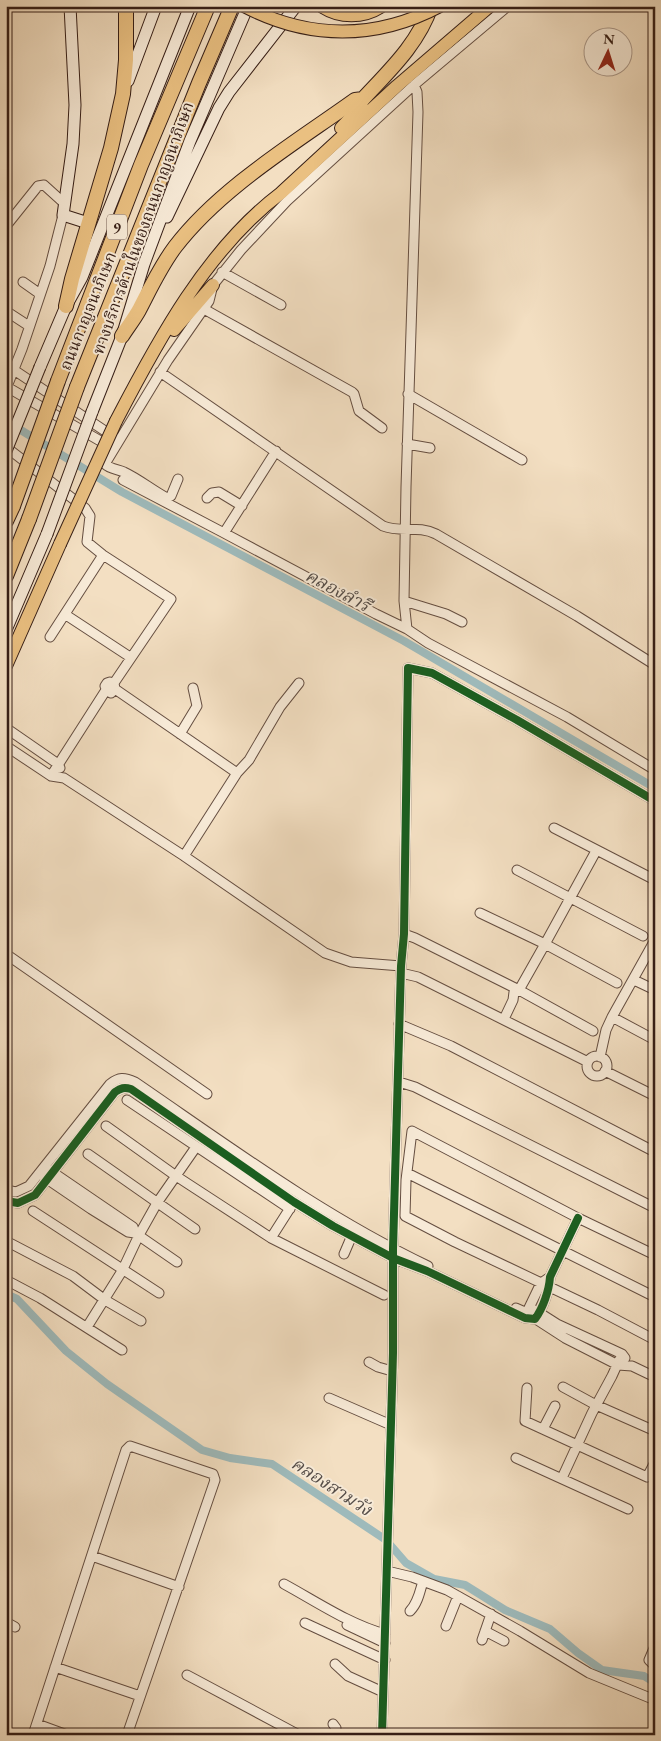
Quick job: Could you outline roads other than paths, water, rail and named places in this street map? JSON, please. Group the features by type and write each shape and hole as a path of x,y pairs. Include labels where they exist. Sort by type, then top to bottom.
{"highway":[{"path":"66,306 72,279 111,148 123,94 126,60 126,6"},
{"name":"ถนนกาญจนาภิเษก","path":"6,521 141,165 208,6"},
{"name":"ถนนกาญจนาภิเษก","path":"6,576 77,387 199,83 232,6"},
{"path":"323,6 341,13 353,14 364,13 380,6"},
{"path":"122,336 138,312 160,268 175,246 194,224 222,198 266,163 355,100 364,98 402,58 416,39 431,6"}],"main road":[{"path":"70,6 75,105 73,144 64,209 88,223"},
{"path":"123,94 156,6"},
{"path":"6,451 66,306 82,277 190,6"},
{"path":"246,6 258,13 294,26 329,32 346,32 388,27 440,6"},
{"name":"ทางบริการด้านในของถนนกาญจนาภิเษก","path":"6,630 47,534 122,336 144,264 190,140 246,6"},
{"path":"154,238 175,204 208,128 228,92 296,6"},
{"path":"264,206 281,193 429,58 490,6"},
{"path":"6,666 116,421 149,357 192,290 228,244 264,206 289,175 333,137 360,108 364,98"},
{"path":"149,357 213,285"}],"street":[{"path":"178,479 171,496 167,498 134,477 106,465 114,448 160,372 209,302 213,285 222,272 287,202 414,85 508,6"},
{"path":"407,629 404,601 413,445 408,394 418,112 414,85"},
{"path":"6,226 38,186 44,185 64,209 52,257 7,388 114,448"},
{"path":"222,272 281,306"},
{"path":"22,282 40,294"},
{"path":"204,309 352,392 359,411 382,428"},
{"path":"6,311 29,326"},
{"path":"14,370 119,440"},
{"path":"160,372 383,526 391,529 428,530 468,551 655,665"},
{"path":"408,394 522,460"},
{"path":"413,445 430,448"},
{"path":"6,447 85,508 90,516 87,542 103,555 171,599 130,657 111,692 106,690 51,776"},
{"path":"224,533 276,451"},
{"path":"123,480 384,619 407,629 428,643 567,717 655,770"},
{"path":"207,498 212,493 219,492 242,506"},
{"path":"50,637 103,555"},
{"path":"404,601 446,614 462,622"},
{"path":"66,615 130,657"},
{"path":"382,1735 388,1571 399,1024 404,934 408,668 432,674 517,720 655,801"},
{"path":"184,856 237,773 249,760 280,707 299,682"},
{"path":"115,686 237,773"},
{"path":"180,734 196,710 197,702 193,688"},
{"path":"6,728 58,764 64,778"},
{"path":"20,755 26,742"},
{"path":"6,746 51,776 64,778 184,856 325,953 351,962 401,970 418,977 588,1062"},
{"path":"554,828 655,880"},
{"path":"504,1019 513,1000 514,992 519,990 596,851"},
{"path":"517,870 643,936"},
{"path":"480,913 545,944 617,983"},
{"path":"404,934 519,990 592,1031"},
{"path":"600,1057 606,1030 612,1017 654,942"},
{"path":"6,954 207,1094"},
{"path":"634,980 655,990"},
{"path":"612,1017 655,1040"},
{"path":"399,1024 451,1046 655,1152"},
{"path":"593,1057 600,1057 606,1062 606,1070 603,1074 594,1076 588,1070 588,1062 593,1057"},
{"path":"606,1070 655,1096"},
{"path":"6,1201 18,1203 35,1195 46,1173 110,1084 116,1079 124,1077 136,1082 294,1202"},
{"path":"399,1082 415,1087 655,1208"},
{"path":"127,1100 196,1146 294,1202 393,1254 525,1318 537,1316"},
{"path":"106,1126 176,1176 271,1238 384,1294"},
{"path":"654,1339 547,1282 455,1242 405,1216 406,1173 412,1131 578,1218 655,1255"},
{"path":"87,1327 122,1270 137,1234 196,1146"},
{"path":"88,1154 195,1229"},
{"path":"6,1190 16,1192 23,1190 46,1173"},
{"path":"46,1173 133,1227 137,1234 177,1262"},
{"path":"406,1173 655,1297"},
{"path":"271,1238 294,1202"},
{"path":"33,1211 159,1293"},
{"path":"528,1310 547,1282 578,1218"},
{"path":"344,1254 353,1232"},
{"path":"6,1241 73,1276 105,1300 141,1321"},
{"path":"393,1254 528,1310 618,1365 632,1366 655,1377"},
{"path":"6,1280 40,1298 122,1350"},
{"path":"537,1316 547,1282"},
{"path":"556,1328 622,1354 632,1366"},
{"path":"562,1478 622,1354"},
{"path":"369,1362 392,1371"},
{"path":"562,1387 596,1405 655,1431"},
{"path":"527,1388 526,1421 647,1477 655,1462"},
{"path":"329,1398 391,1425"},
{"path":"543,1429 555,1406"},
{"path":"33,1735 126,1450 130,1446 212,1474 216,1480 127,1735"},
{"path":"516,1458 628,1509"},
{"path":"92,1556 178,1586"},
{"path":"388,1571 447,1590 589,1673 655,1700"},
{"path":"410,1611 418,1597 423,1581"},
{"path":"284,1584 385,1638"},
{"path":"446,1626 458,1596"},
{"path":"298,1599 363,1633 385,1638"},
{"path":"491,1614 483,1635 504,1641"},
{"path":"6,1622 16,1627"},
{"path":"305,1623 384,1660"},
{"path":"655,1646 649,1660 655,1666"},
{"path":"335,1664 348,1676 383,1692"},
{"path":"55,1667 140,1696"},
{"path":"187,1675 299,1735"},
{"path":"37,1724 67,1735"},
{"path":"333,1724 336,1728 334,1735"}],"waterway":[{"name":"คลองลำรี","path":"6,421 122,492 404,641 655,788"},
{"name":"คลองสามวัง","path":"6,1294 17,1299 66,1351 107,1384 202,1450 230,1458 272,1464 386,1540 406,1563 434,1579 465,1585 505,1610 550,1629 578,1653 602,1670 644,1676 655,1683"}]}
